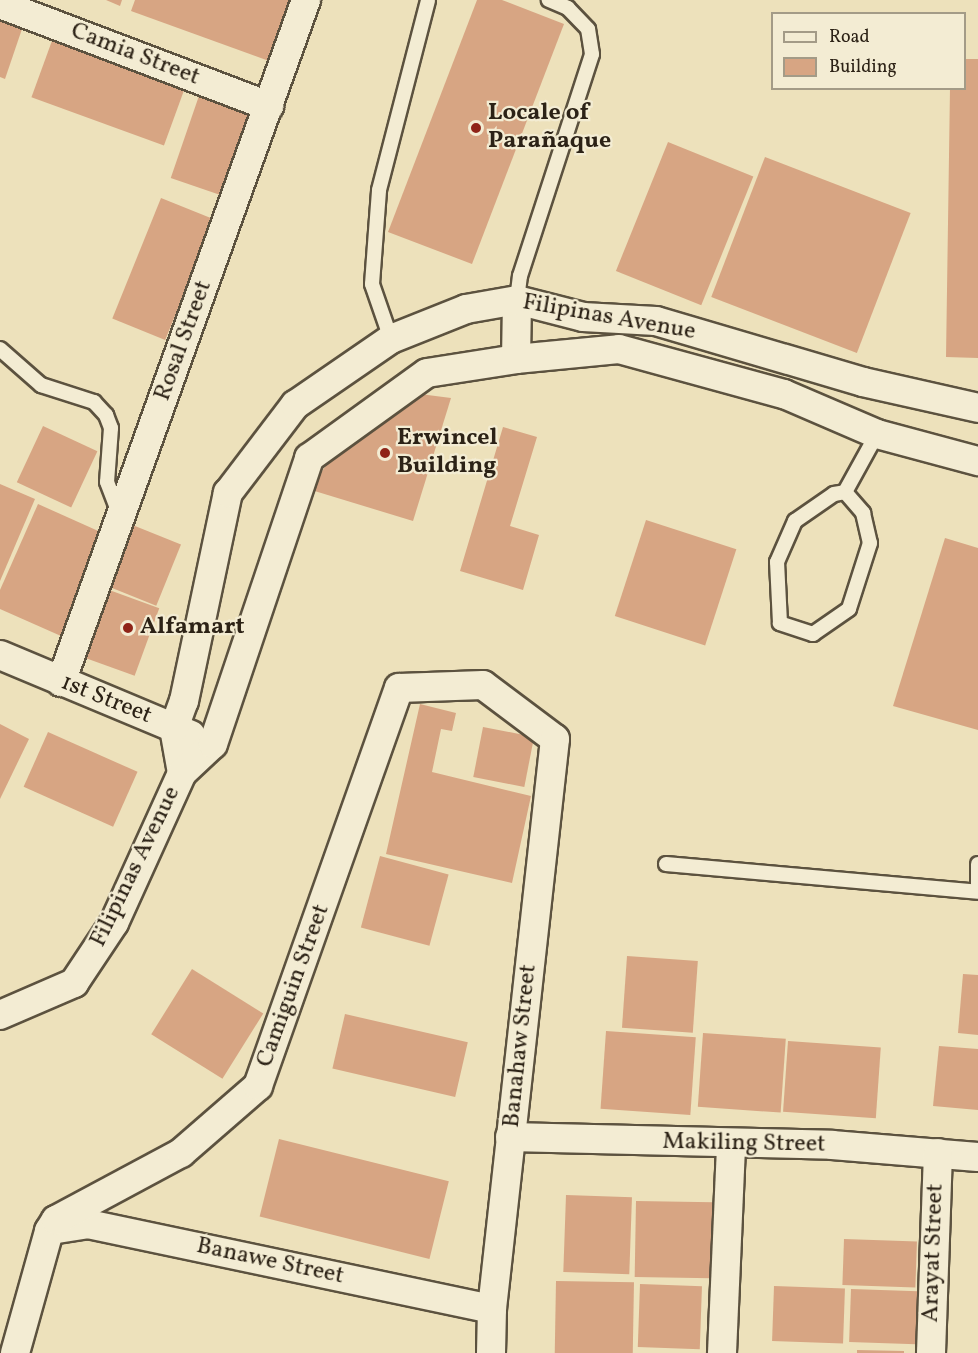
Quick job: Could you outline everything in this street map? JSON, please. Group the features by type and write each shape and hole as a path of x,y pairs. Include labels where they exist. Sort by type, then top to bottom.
{"street":[{"name":"Rosal Street","path":"61,682 306,0"},
{"name":"Camia Street","path":"0,4 269,106"},
{"name":"Filipinas Avenue","path":"182,773 174,728 184,701 228,493 295,405 391,339 466,309 518,300 583,317 656,321 863,382 978,408"},
{"path":"516,359 518,300"},
{"name":"Filipinas Avenue","path":"0,1015 74,983 114,923 182,773 213,744 309,458 427,372 516,359 618,349 784,394 844,422 877,434 978,461"},
{"path":"784,394 797,363"},
{"path":"844,422 863,382"},
{"name":"1st Street","path":"0,656 213,744"},
{"name":"Camiguin Street","path":"49,1230 56,1220 181,1153 258,1086 399,688 483,685 555,739"},
{"name":"Banahaw Street","path":"491,1353 492,1309 555,739"},
{"name":"Makiling Street","path":"510,1137 731,1144 938,1153 978,1157"},
{"path":"722,1353 731,1144"},
{"name":"Arayat Street","path":"931,1353 938,1153"},
{"name":"Banawe Street","path":"49,1230 88,1224 492,1309"},
{"path":"15,1353 49,1230"}],"lane":[{"path":"391,339 372,284 379,190 428,0"},
{"path":"518,300 520,276 592,54 588,29 568,8 549,0"},
{"path":"0,349 41,385 94,402 106,415 111,429 107,482 121,517"},
{"path":"845,492 877,434"},
{"path":"845,492 863,513 870,543 849,609 813,634 780,623 777,562 795,521 834,494 845,492"},
{"path":"666,864 978,892"},
{"path":"978,864 978,884"}],"building":[{"path":"106,0 122,0 120,6"},
{"path":"135,0 290,0 269,61 131,11"},
{"name":"Locale of Parañaque","path":"477,0 502,0 564,24 472,264 388,232"},
{"path":"0,18 23,26 5,79 0,77"},
{"path":"53,38 185,86 164,145 31,97"},
{"path":"966,59 978,59 978,358 946,357 950,90 966,90"},
{"path":"201,90 252,108 222,196 171,178"},
{"path":"668,142 753,176 701,305 616,271"},
{"path":"765,157 911,213 857,353 711,297"},
{"path":"161,198 214,219 165,340 112,319"},
{"name":"Erwincel Building","path":"412,393 451,398 413,521 308,489 350,435"},
{"path":"43,426 97,451 71,508 17,482"},
{"path":"503,427 537,437 510,526 539,535 523,590 460,571"},
{"path":"0,484 35,499 0,581"},
{"path":"38,504 105,534 61,636 0,609 0,590"},
{"path":"646,520 736,549 705,645 615,616"},
{"path":"130,524 181,545 156,606 105,585"},
{"path":"945,538 978,548 978,730 893,706"},
{"path":"101,587 159,608 135,676 76,655"},
{"path":"420,704 456,713 452,731 441,729 432,772 531,796 512,883 386,854"},
{"path":"0,724 29,739 0,799"},
{"path":"483,727 534,737 524,787 473,777"},
{"path":"48,732 138,772 113,827 24,787"},
{"path":"380,856 449,874 429,946 361,927"},
{"path":"627,956 698,961 693,1033 622,1028"},
{"path":"192,969 263,1014 222,1079 151,1034"},
{"path":"963,974 978,975 978,1035 958,1033"},
{"path":"345,1014 468,1042 455,1097 332,1069"},
{"path":"606,1031 696,1037 690,1115 601,1109"},
{"path":"703,1033 786,1039 781,1113 698,1107"},
{"path":"788,1041 881,1047 876,1118 783,1112"},
{"path":"939,1046 978,1049 978,1110 933,1106"},
{"path":"279,1139 449,1181 429,1259 260,1217"},
{"path":"566,1195 632,1197 629,1274 563,1272"},
{"path":"636,1201 713,1202 712,1278 635,1277"},
{"path":"844,1239 917,1242 915,1288 842,1285"},
{"path":"556,1281 634,1282 633,1353 555,1353"},
{"path":"640,1284 702,1286 700,1349 638,1347"},
{"path":"774,1286 845,1288 843,1343 772,1341"},
{"path":"851,1289 918,1291 916,1344 849,1342"},
{"path":"857,1350 904,1351 904,1353 857,1353"}],"place":[{"name":"Locale of Parañaque","path":"476,128"},
{"name":"Erwincel Building","path":"385,453"},
{"name":"Alfamart","path":"128,628"}]}
